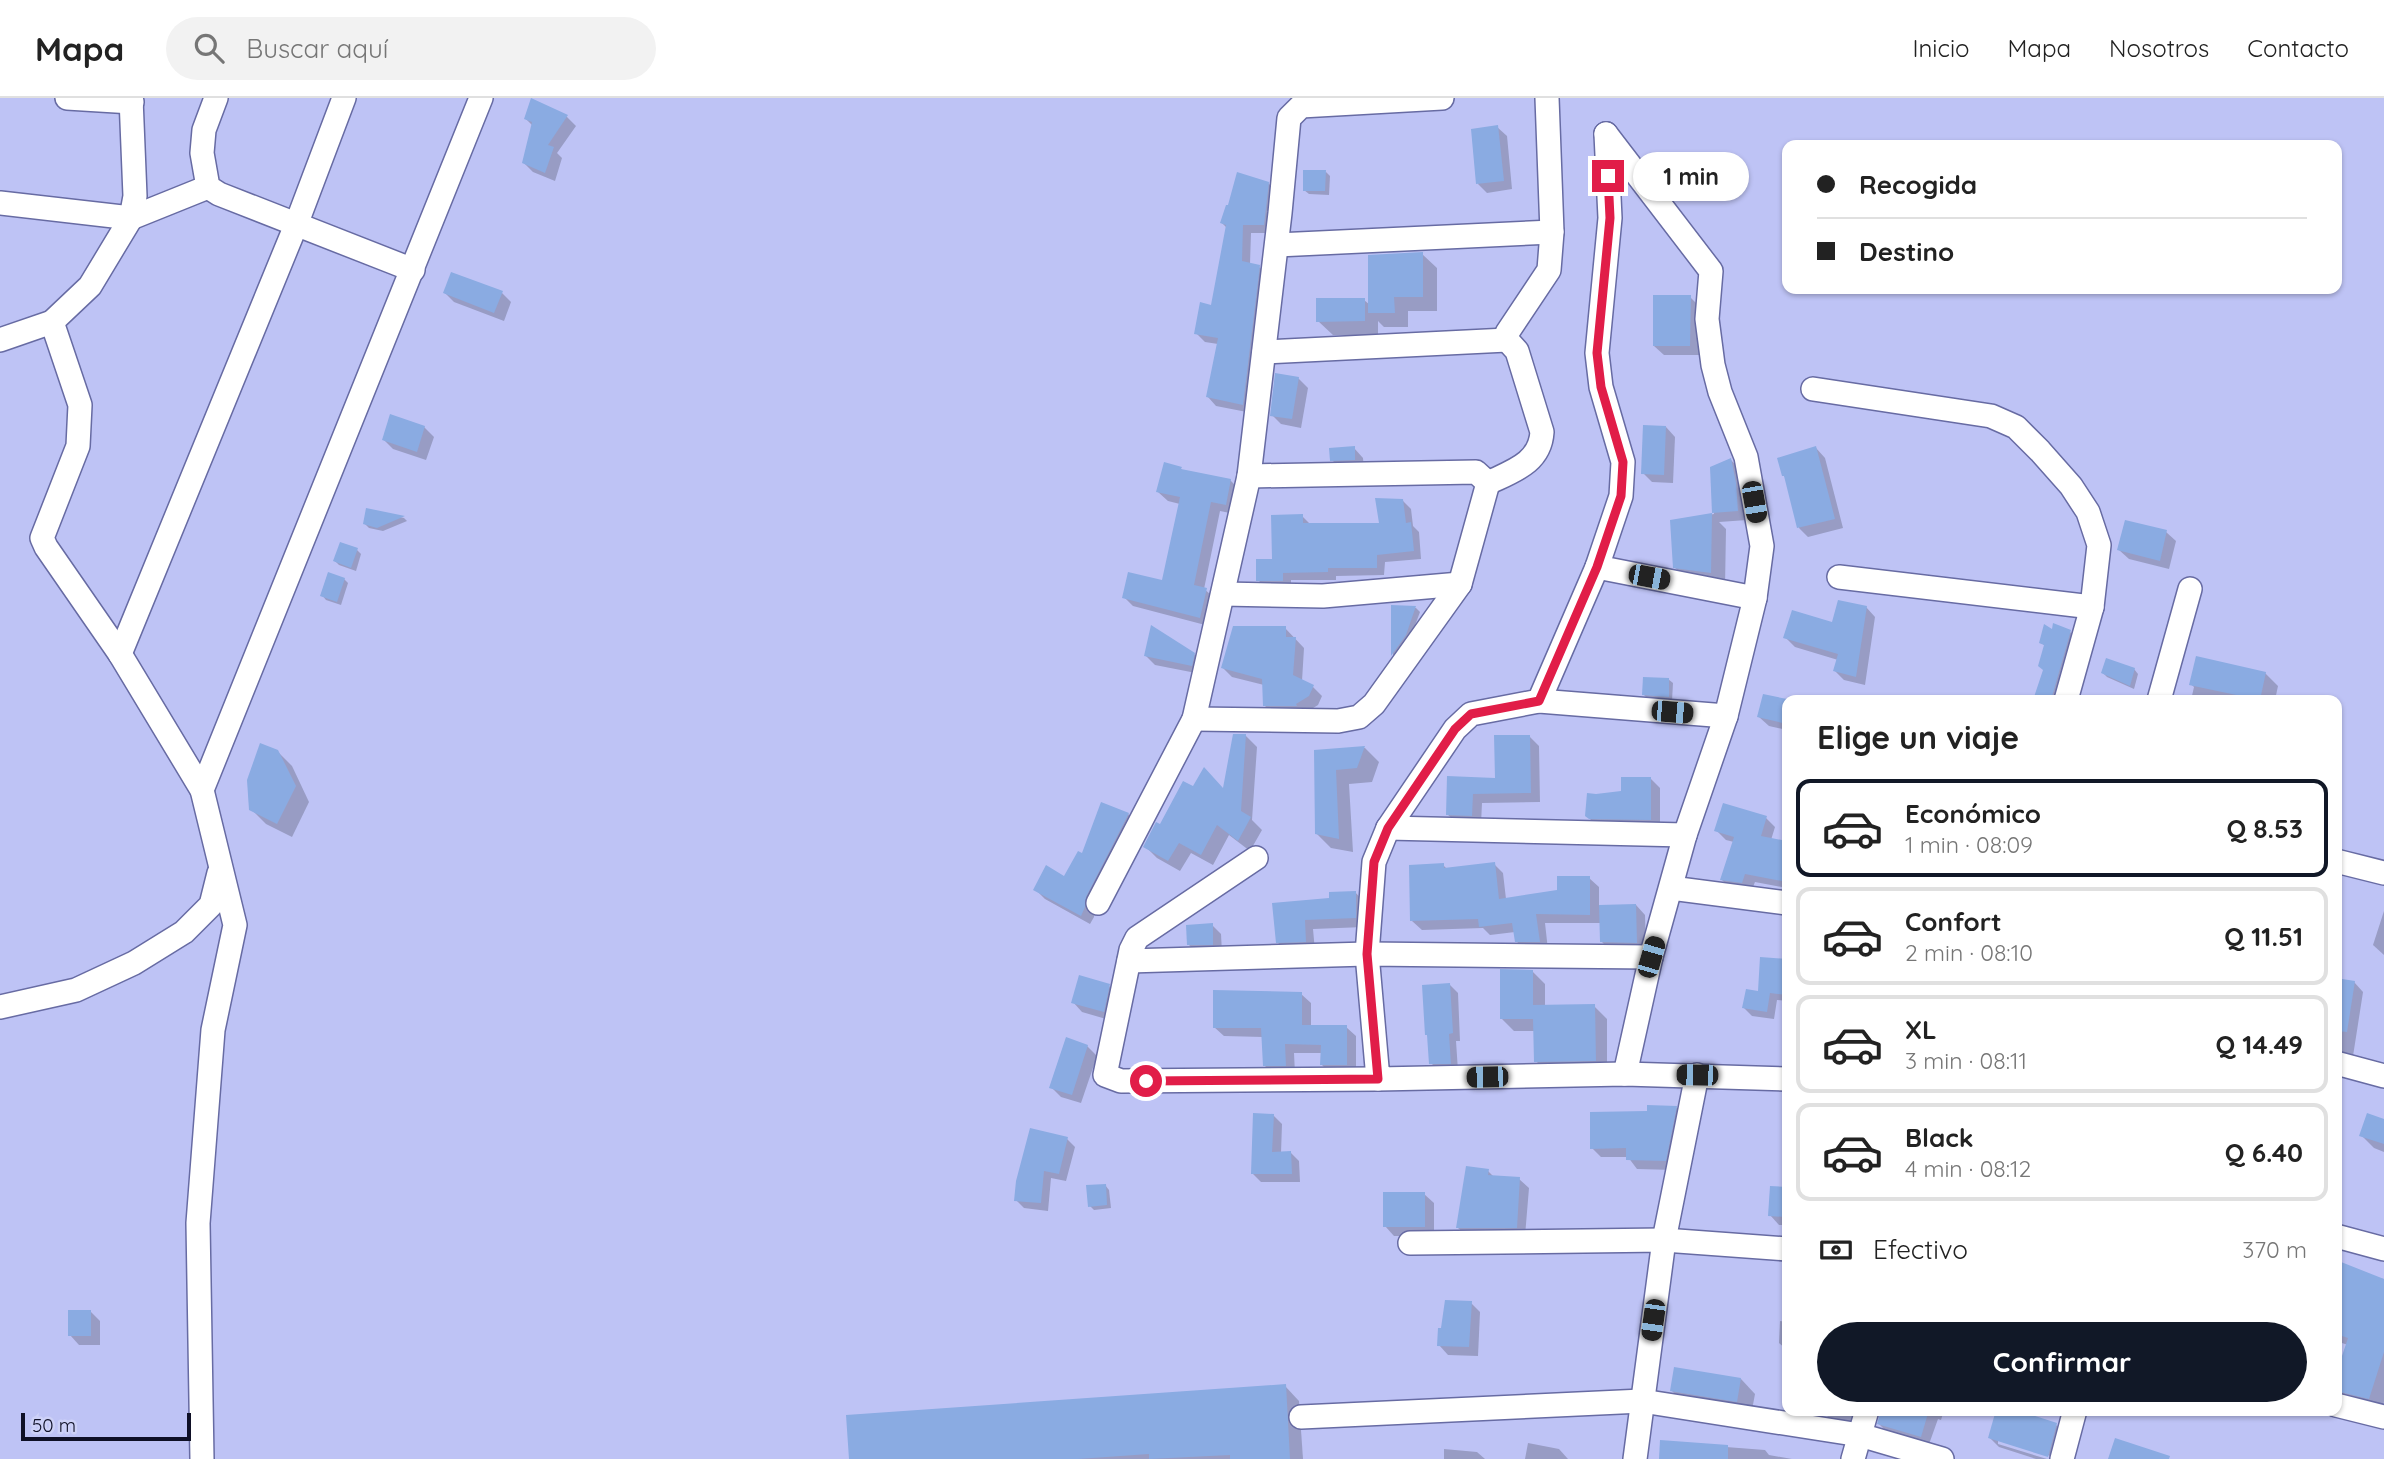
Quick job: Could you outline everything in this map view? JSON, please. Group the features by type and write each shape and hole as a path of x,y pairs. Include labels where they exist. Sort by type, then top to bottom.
{"street":[{"path":"0,340 52,322 90,286 131,218 135,196 131,100 67,98"},
{"path":"203,189 204,130 216,98"},
{"path":"120,654 296,225 344,98"},
{"path":"202,790 481,98"},
{"path":"1098,903 1194,719 1249,476 1277,245 1289,118 1301,106 1442,98"},
{"path":"1194,719 1338,721 1359,717 1374,705 1460,584 1488,483 1528,463 1541,446 1542,432 1517,351 1507,340 1507,333 1549,270 1552,232 1547,98"},
{"path":"1539,701 1597,567 1621,496 1623,462 1601,387 1597,353 1610,218 1606,134 1711,271 1707,319 1713,365 1720,392 1746,457 1762,546 1755,598 1726,716 1685,835 1651,957 1625,1074"},
{"path":"0,203 131,218 203,189 413,270"},
{"path":"1277,245 1552,232"},
{"path":"52,322 80,405 78,446 42,538 120,654 202,790 235,925 213,1030 198,1223 202,1459"},
{"path":"1264,352 1507,340"},
{"path":"1813,389 1991,416 2016,427 2071,486 2088,512 2099,545 2092,607 2071,695"},
{"path":"1249,476 1476,472 1488,483"},
{"path":"1597,567 1755,598"},
{"path":"1839,577 2092,607"},
{"path":"1223,594 1323,596 1460,584"},
{"path":"2159,695 2190,589"},
{"path":"1378,1079 1367,954 1374,862 1388,828 1455,729 1471,714 1539,701 1726,716"},
{"path":"1388,828 1685,835"},
{"path":"1256,858 1137,937 1131,950 1106,1067 1105,1074 1112,1079 1378,1079 1625,1074 1782,1079"},
{"path":"2342,862 2384,873"},
{"path":"0,1007 76,990 134,962 184,932 211,905 220,870"},
{"path":"1671,888 1782,902"},
{"path":"1129,961 1367,954 1651,957"},
{"path":"2342,1065 2384,1076"},
{"path":"1634,1459 1664,1240 1697,1075"},
{"path":"2342,1238 2384,1249"},
{"path":"1410,1243 1664,1240 1782,1249"},
{"path":"1301,1416 1642,1401 1860,1435 1942,1459"},
{"path":"2342,1406 2384,1417"},
{"path":"1853,1459 1865,1416"},
{"path":"2062,1459 2073,1416"}],"building":[{"path":"531,98 568,115 548,145 554,147 545,173 522,163 532,122 524,119"},
{"path":"1498,125 1504,181 1476,184 1471,129"},
{"path":"1303,170 1326,170 1325,191 1303,191"},
{"path":"1237,172 1269,182 1264,225 1243,225 1242,261 1260,265 1243,405 1206,397 1218,338 1194,334 1200,302 1211,305 1226,225 1220,223"},
{"path":"1423,252 1423,297 1394,297 1395,313 1368,313 1368,255"},
{"path":"451,272 503,291 494,313 443,293"},
{"path":"1653,295 1691,295 1690,346 1653,346"},
{"path":"1316,298 1365,298 1365,321 1316,322"},
{"path":"1275,373 1299,377 1292,419 1270,416"},
{"path":"390,414 425,426 417,452 382,440"},
{"path":"1643,425 1666,426 1664,475 1641,474"},
{"path":"1355,446 1355,460 1330,461 1329,448"},
{"path":"1816,446 1835,519 1797,528 1777,458"},
{"path":"1731,458 1738,511 1712,513 1710,467"},
{"path":"1164,462 1182,467 1181,469 1231,479 1226,505 1211,502 1194,585 1207,588 1200,618 1122,598 1128,572 1162,580 1180,497 1156,492"},
{"path":"1375,498 1403,499 1406,523 1411,522 1414,551 1377,555 1377,568 1328,568 1328,572 1283,573 1283,581 1256,581 1256,559 1272,559 1271,515 1303,514 1303,523 1379,523"},
{"path":"366,508 405,516 377,528 363,524"},
{"path":"1712,513 1711,573 1673,568 1670,520"},
{"path":"2125,520 2167,530 2160,561 2117,550"},
{"path":"340,542 358,548 351,568 333,561"},
{"path":"328,572 345,578 337,602 320,596"},
{"path":"1838,600 1867,606 1856,677 1833,671 1838,654 1783,638 1792,610 1832,622"},
{"path":"1391,605 1416,606 1406,635 1391,656"},
{"path":"2053,623 2071,630 2052,695 2035,695 2043,670 2038,666 2044,645 2039,643 2044,624 2052,629"},
{"path":"1151,625 1195,653 1192,666 1144,656"},
{"path":"1233,626 1286,626 1286,637 1296,637 1293,675 1314,685 1309,696 1296,704 1297,706 1263,706 1262,679 1221,668"},
{"path":"2196,656 2266,672 2261,695 2236,695 2189,685"},
{"path":"2106,658 2135,668 2130,686 2101,673"},
{"path":"1643,677 1669,678 1669,697 1642,695"},
{"path":"1763,694 1782,698 1782,723 1757,717"},
{"path":"1233,734 1246,734 1241,811 1251,817 1238,841 1217,825 1201,855 1179,843 1168,861 1143,847 1156,822 1160,824 1183,781 1193,786 1204,767 1223,788"},
{"path":"1494,735 1530,735 1531,793 1473,794 1472,816 1446,815 1447,776 1495,778"},
{"path":"260,743 278,750 296,786 277,824 249,810 247,780"},
{"path":"1365,746 1357,768 1336,770 1339,839 1315,834 1314,750"},
{"path":"1621,777 1651,777 1651,820 1589,819 1585,816 1587,793 1621,791"},
{"path":"1101,802 1129,813 1086,897 1081,916 1033,890 1046,865 1064,876 1078,851 1082,853"},
{"path":"1723,803 1767,816 1761,836 1782,840 1782,881 1745,874 1742,883 1720,880 1734,837 1714,831"},
{"path":"1495,862 1499,899 1557,890 1557,876 1590,876 1590,915 1536,914 1540,942 1515,942 1512,923 1479,927 1478,919 1410,921 1409,865 1444,863 1444,868"},
{"path":"1356,891 1356,918 1305,920 1306,942 1276,943 1272,903 1329,898 1329,892"},
{"path":"1636,904 1637,943 1600,942 1599,905"},
{"path":"1213,923 1213,945 1187,945 1186,925"},
{"path":"1760,957 1782,959 1782,994 1770,993 1767,1012 1742,1008 1746,989 1758,991"},
{"path":"1500,969 1533,970 1533,1005 1595,1004 1596,1061 1534,1062 1533,1019 1500,1019"},
{"path":"1079,975 1110,984 1104,1012 1071,1003"},
{"path":"2342,979 2355,981 2347,1032 2342,1032"},
{"path":"1450,983 1453,1033 1449,1034 1451,1064 1429,1064 1422,985"},
{"path":"1213,990 1302,992 1302,1025 1347,1025 1347,1065 1320,1065 1321,1045 1285,1044 1286,1066 1263,1066 1261,1028 1213,1028"},
{"path":"1066,1037 1088,1045 1072,1095 1049,1088"},
{"path":"1647,1105 1677,1106 1666,1161 1626,1160 1626,1148 1590,1149 1590,1112 1647,1111"},
{"path":"1253,1113 1274,1114 1272,1152 1291,1151 1292,1174 1251,1174"},
{"path":"2367,1113 2384,1119 2384,1144 2359,1136"},
{"path":"1030,1128 1068,1137 1059,1174 1044,1171 1041,1203 1014,1201 1016,1181"},
{"path":"1466,1166 1489,1169 1488,1175 1520,1177 1517,1228 1456,1228"},
{"path":"1106,1184 1107,1205 1088,1207 1086,1185"},
{"path":"1770,1186 1782,1187 1782,1217 1768,1216"},
{"path":"1383,1192 1425,1192 1425,1227 1383,1227"},
{"path":"2342,1262 2384,1279 2384,1352 2369,1399 2342,1392 2342,1356 2348,1338 2342,1336"},
{"path":"1445,1300 1472,1301 1469,1347 1437,1346"},
{"path":"68,1310 91,1310 91,1336 68,1336"},
{"path":"1674,1367 1741,1378 1737,1402 1670,1391"},
{"path":"1286,1384 1290,1459 1230,1459 1230,1455 1149,1459 1149,1454 1078,1459 849,1459 846,1415"},
{"path":"1879,1416 1927,1416 1921,1437 1877,1424"},
{"path":"1994,1416 2035,1416 2057,1423 2048,1457 1988,1438"},
{"path":"2115,1438 2170,1456 2169,1459 2108,1459"},
{"path":"1660,1440 1728,1445 1728,1459 1659,1459"}],"route":[{"path":"1146,1081 1378,1079 1367,954 1374,862 1388,828 1455,729 1471,714 1539,701 1597,567 1621,496 1623,462 1601,387 1597,353 1610,218 1608,176"}]}
